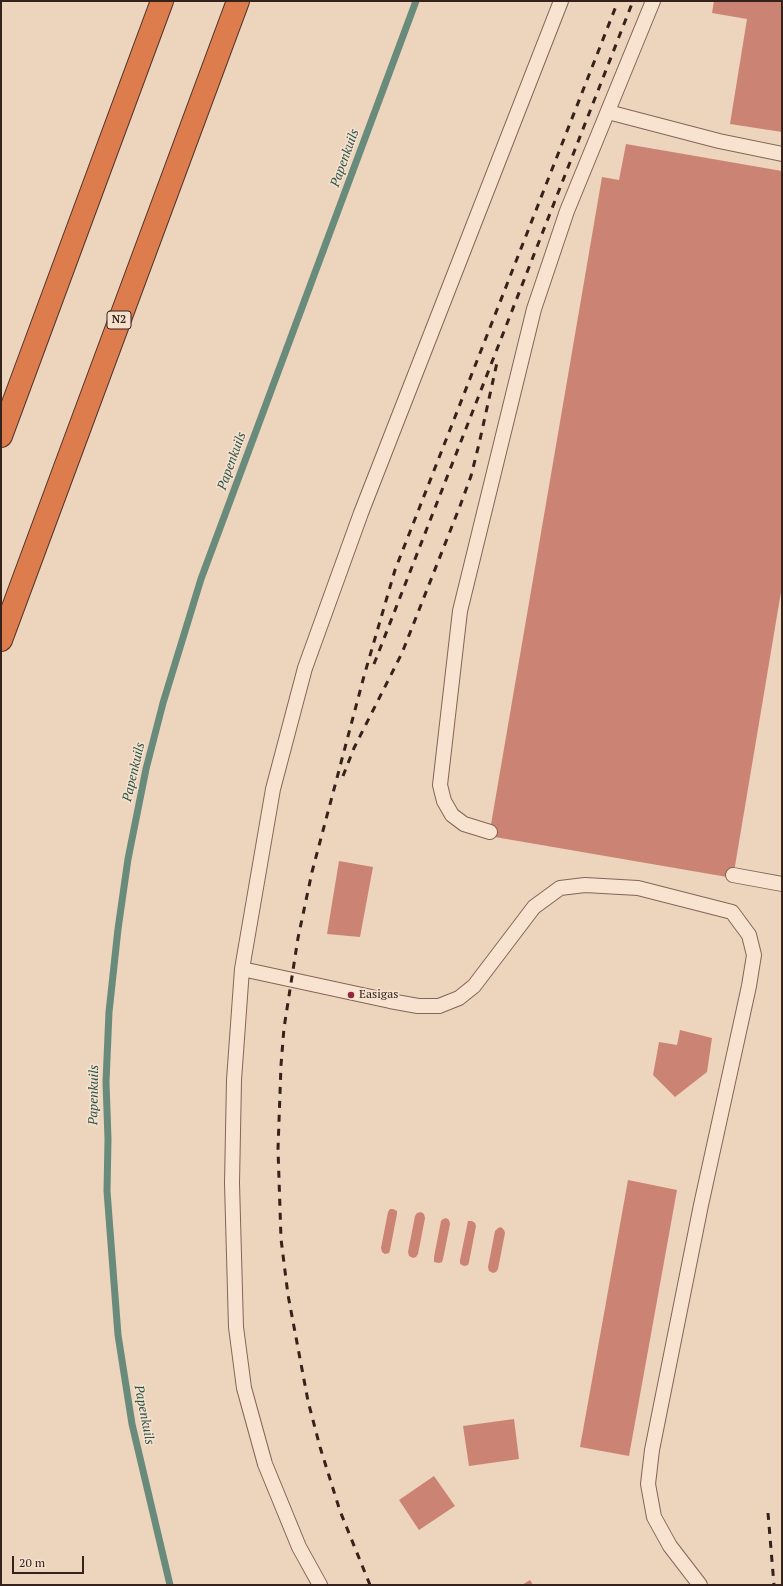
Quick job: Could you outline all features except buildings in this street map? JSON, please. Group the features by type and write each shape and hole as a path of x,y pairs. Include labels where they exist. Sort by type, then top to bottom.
{"highway":[{"path":"1,436 162,1"},
{"name":"N2","path":"1,640 238,1"}],"lane":[{"path":"320,1585 299,1547 265,1464 244,1388 236,1326 232,1183 234,1080 242,969 273,789 306,668 361,513 560,1"},
{"path":"490,832 464,824 452,815 444,801 440,785 460,611 534,309 567,211 653,1"},
{"path":"608,112 719,141 782,154"},
{"path":"733,875 782,884"},
{"path":"242,969 390,1001 418,1006 439,1006 459,998 474,986 534,907 560,888 585,885 638,888 732,912 749,936 754,955 749,986 701,1205 652,1450 648,1484 654,1517 670,1546 700,1585"}],"waterway":[{"name":"Papenkuils","path":"170,1585 132,1424 118,1335 107,1191 108,1139 106,1082 109,1012 118,929 128,859 146,769 163,703 201,579 416,1"}],"railway":[{"path":"370,1585 340,1511 320,1447 308,1401 288,1295 281,1239 278,1149 281,1065 284,1028 298,938 312,872 364,676 395,570 618,1"},
{"path":"374,664 633,1"},
{"path":"343,776 354,748 402,653 460,506 471,476 498,358"},
{"path":"768,1513 774,1585"}],"place":[{"name":"Easigas","path":"351,995"}]}
